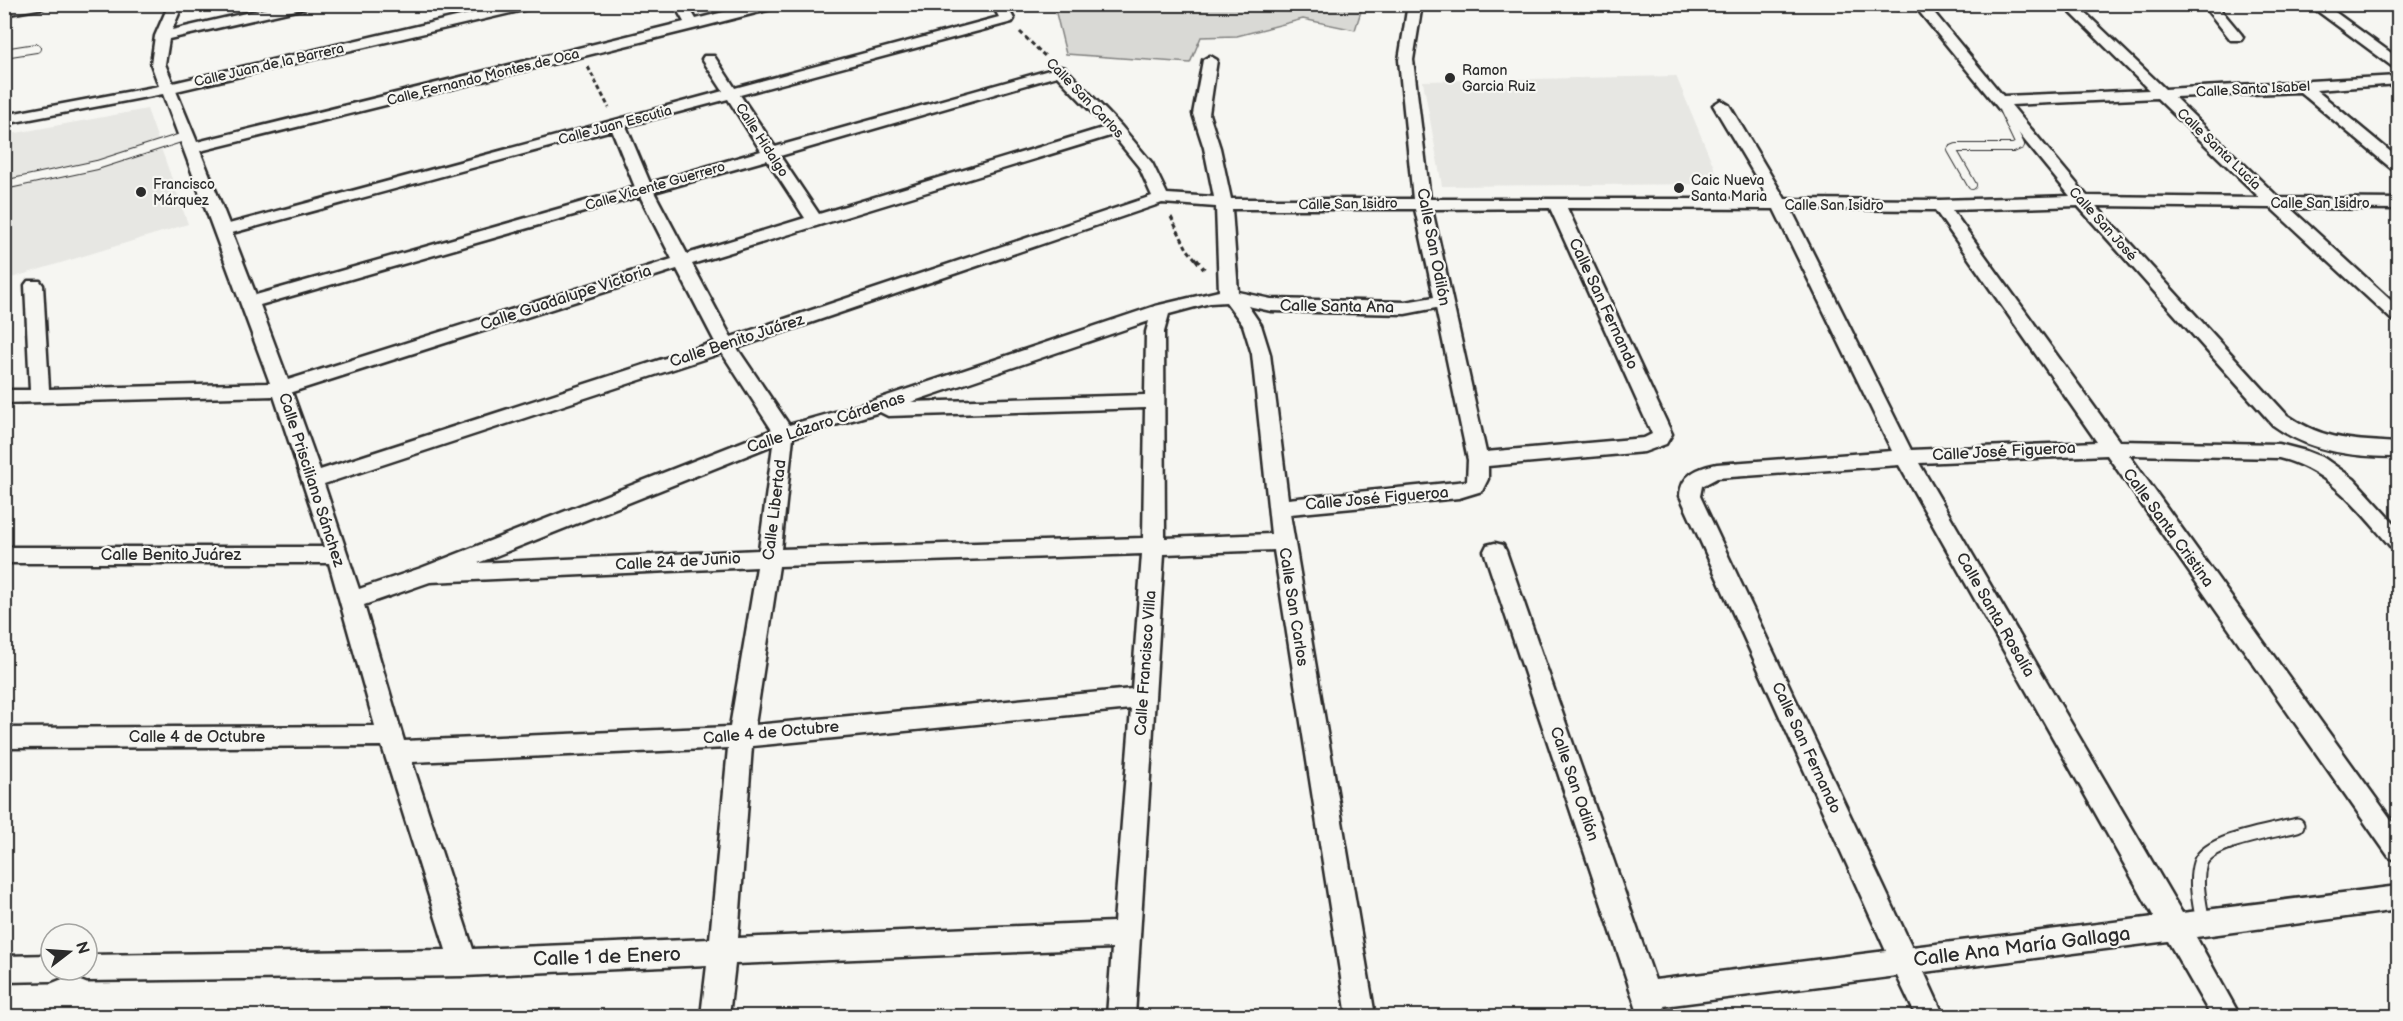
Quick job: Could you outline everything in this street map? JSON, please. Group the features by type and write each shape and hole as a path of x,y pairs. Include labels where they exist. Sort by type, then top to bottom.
{"street":[{"path":"4,11 43,4"},
{"name":"Calle Prisciliano Sánchez","path":"176,4 162,36 158,64 224,230 282,389 337,555 464,963"},
{"path":"162,36 305,4"},
{"name":"Calle Juan de la Barrera","path":"4,120 168,89 532,4"},
{"path":"680,4 692,25"},
{"name":"Calle Fernando Montes de Oca","path":"189,142 580,53 774,4"},
{"path":"999,4 1006,18"},
{"name":"Calle San Odilón","path":"1415,4 1406,60 1422,203 1478,460 1478,479 1475,486"},
{"name":"Calle San José","path":"1919,4 2082,201 2280,420 2299,434 2333,446 2398,450"},
{"name":"Calle Santa Lucía","path":"2068,4 2275,203 2398,316"},
{"path":"2208,4 2236,37"},
{"path":"2314,4 2398,64"},
{"name":"Calle Juan Escutia","path":"224,230 1006,18"},
{"name":"Calle Hidalgo","path":"709,59 815,221"},
{"path":"1210,60 1201,114 1212,148 1224,204 1229,292"},
{"name":"Calle San Carlos","path":"1060,71 1116,129 1146,166 1167,199"},
{"name":"Calle Vicente Guerrero","path":"250,302 1060,71"},
{"name":"Calle Santa Isabel","path":"1999,101 2303,87 2398,80"},
{"path":"2303,87 2398,166"},
{"name":"Calle Santa Rosalía","path":"1720,105 1780,204 1905,457 2226,1017"},
{"path":"618,125 644,189 726,345 784,434"},
{"name":"Calle Guadalupe Victoria","path":"4,398 282,389 683,261 1116,129"},
{"name":"Calle San Isidro","path":"1167,199 1224,204 1940,205 2082,201 2398,204"},
{"name":"Calle Benito Juárez","path":"312,480 1167,199"},
{"name":"Calle San Fernando","path":"1478,460 1644,445 1660,439 1661,428 1556,203"},
{"name":"Calle Santa Cristina","path":"1940,205 2398,849"},
{"path":"34,285 40,396"},
{"name":"Calle San Carlos","path":"1229,292 1250,320 1256,332 1261,354 1283,542 1361,1017"},
{"name":"Calle Santa Ana","path":"1229,292 1253,303 1282,305 1405,308 1444,301"},
{"name":"Calle Lázaro Cárdenas","path":"429,574 784,434 866,410 1161,310 1229,292"},
{"name":"Calle Francisco Villa","path":"1121,1017 1154,544 1155,332 1161,310"},
{"path":"866,410 1156,401"},
{"name":"Calle Libertad","path":"715,1017 723,952 741,737 770,558 784,434"},
{"name":"Calle José Figueroa","path":"1694,479 1717,471 1905,457 2110,447 2279,451 2314,460 2334,472 2398,540"},
{"name":"Calle San Fernando","path":"1694,479 1689,487 1690,496 1930,1017"},
{"name":"Calle José Figueroa","path":"1279,507 1459,491 1475,486"},
{"path":"1154,544 1283,542"},
{"name":"Calle 24 de Junio","path":"350,601 429,574 770,558 1154,544"},
{"name":"Calle San Odilón","path":"1495,551 1649,1006"},
{"name":"Calle Benito Juárez","path":"4,555 337,555"},
{"name":"Calle 4 de Octubre","path":"4,738 394,744 741,737 1143,699"},
{"name":"Calle Ana María Gallaga","path":"1649,1006 1905,962 2398,898"},
{"name":"Calle 1 de Enero","path":"99,968 464,963 1126,934"},
{"path":"4,969 39,968"}],"lane":[{"path":"4,53 36,48"},
{"path":"1972,185 1952,152 1954,148 2013,148 2020,145 1999,101"},
{"path":"4,185 96,167 189,142"},
{"path":"2203,923 2198,884 2202,859 2214,849 2297,825"}],"path":[{"name":"Calle San Carlos","path":"1006,18 1060,71"},
{"path":"580,53 618,125"},
{"path":"1167,199 1187,249 1206,272 1229,292"}],"shaded area":[{"path":"1054,4 1363,5 1355,30 1303,19 1237,36 1201,37 1190,63 1066,54"},
{"path":"1676,76 1721,184 1442,186 1423,81"},
{"path":"147,109 188,224 5,280 5,135"}],"place":[{"name":"Ramon Garcia Ruiz","path":"1450,78"},
{"name":"Caic Nueva Santa Maria","path":"1679,188"},
{"name":"Francisco Márquez","path":"141,192"}]}
